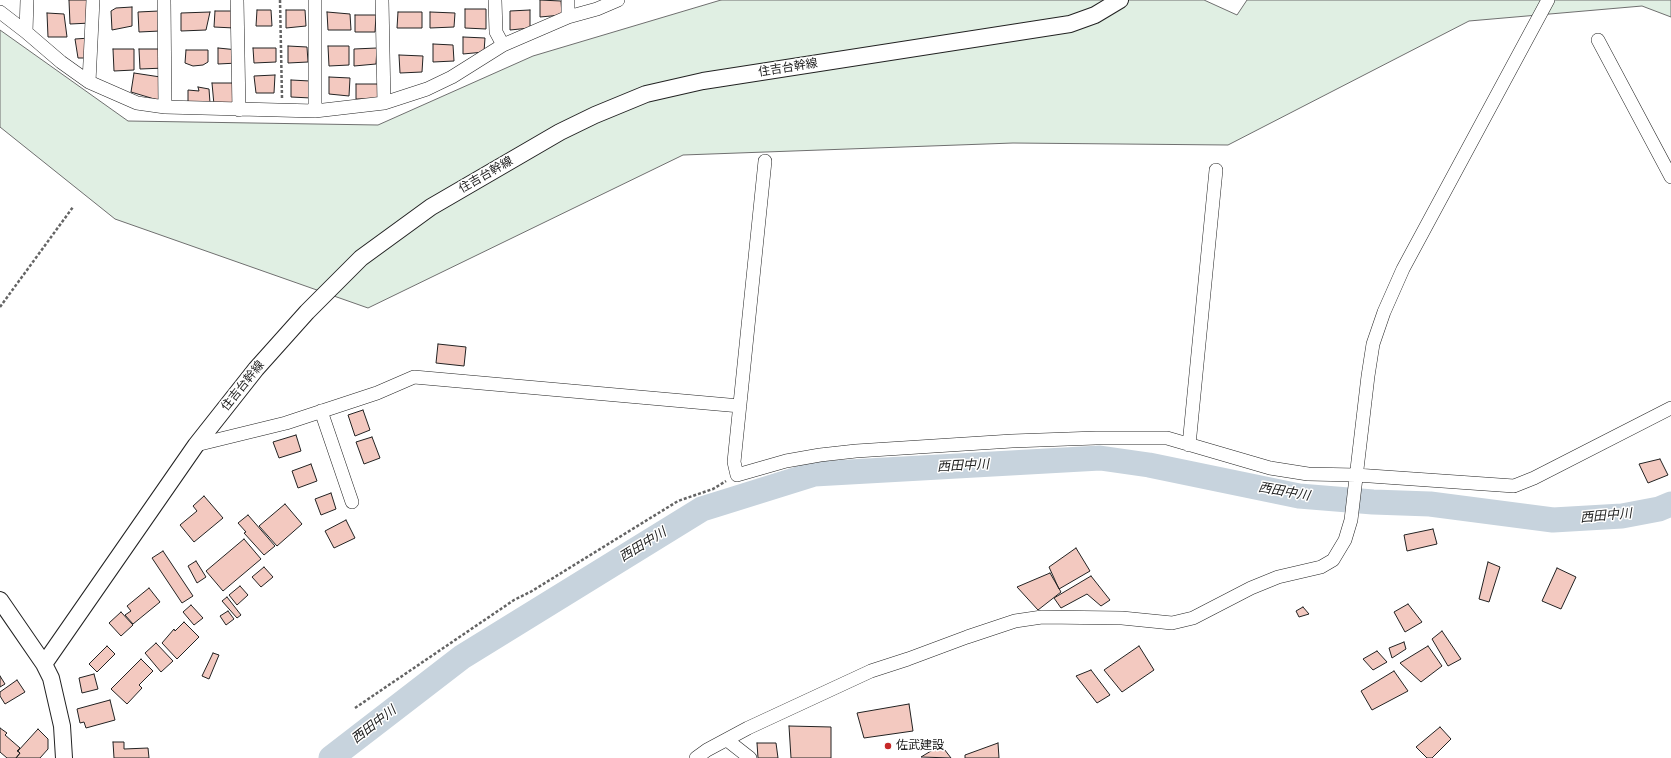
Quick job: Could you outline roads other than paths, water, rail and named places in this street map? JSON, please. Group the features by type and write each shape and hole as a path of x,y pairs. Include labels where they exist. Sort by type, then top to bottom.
{"street":[{"path":"26,32 27,0"},
{"path":"89,82 92,0"},
{"path":"164,0 165,107"},
{"path":"237,0 239,110"},
{"path":"315,0 315,111"},
{"path":"382,0 384,104"},
{"path":"494,0 496,32 503,45"},
{"path":"568,0 568,17"},
{"path":"0,12 61,62 89,82 137,103 165,107 315,111 384,104 427,89 446,80 503,45 568,17 597,9 618,0"},
{"name":"住吉台幹線","path":"44,664 196,445 262,363 307,312 361,258 431,207 560,132 595,115 646,94 703,81 1070,24 1095,15 1120,0"},
{"path":"696,758 707,750 748,728 871,671 908,660 967,637 1015,621 1042,617 1122,618 1172,623 1193,618 1251,588 1278,577 1321,567 1333,560 1346,540 1352,520 1368,376 1373,344 1384,312 1403,269 1548,0"},
{"path":"1598,40 1671,177"},
{"path":"765,160 734,462 737,475 786,461 820,454 958,444 1104,438 1167,438 1189,446 1270,468 1308,474 1356,480 1514,486 1534,478 1671,408"},
{"path":"1189,446 1216,170"},
{"path":"196,445 286,423 377,393 414,377 740,406"},
{"path":"321,411 352,502"},
{"path":"0,600 44,664 51,678 57,697 62,726 64,758"},
{"path":"726,740 750,758"}],"waterway":[{"name":"西田中川","path":"331,758 462,657 702,509 814,474 1100,458 1149,465 1299,496 1373,502 1430,504 1553,520 1622,516 1659,509 1671,504"}],"place":[{"name":"佐武建設","path":"888,746"}]}
